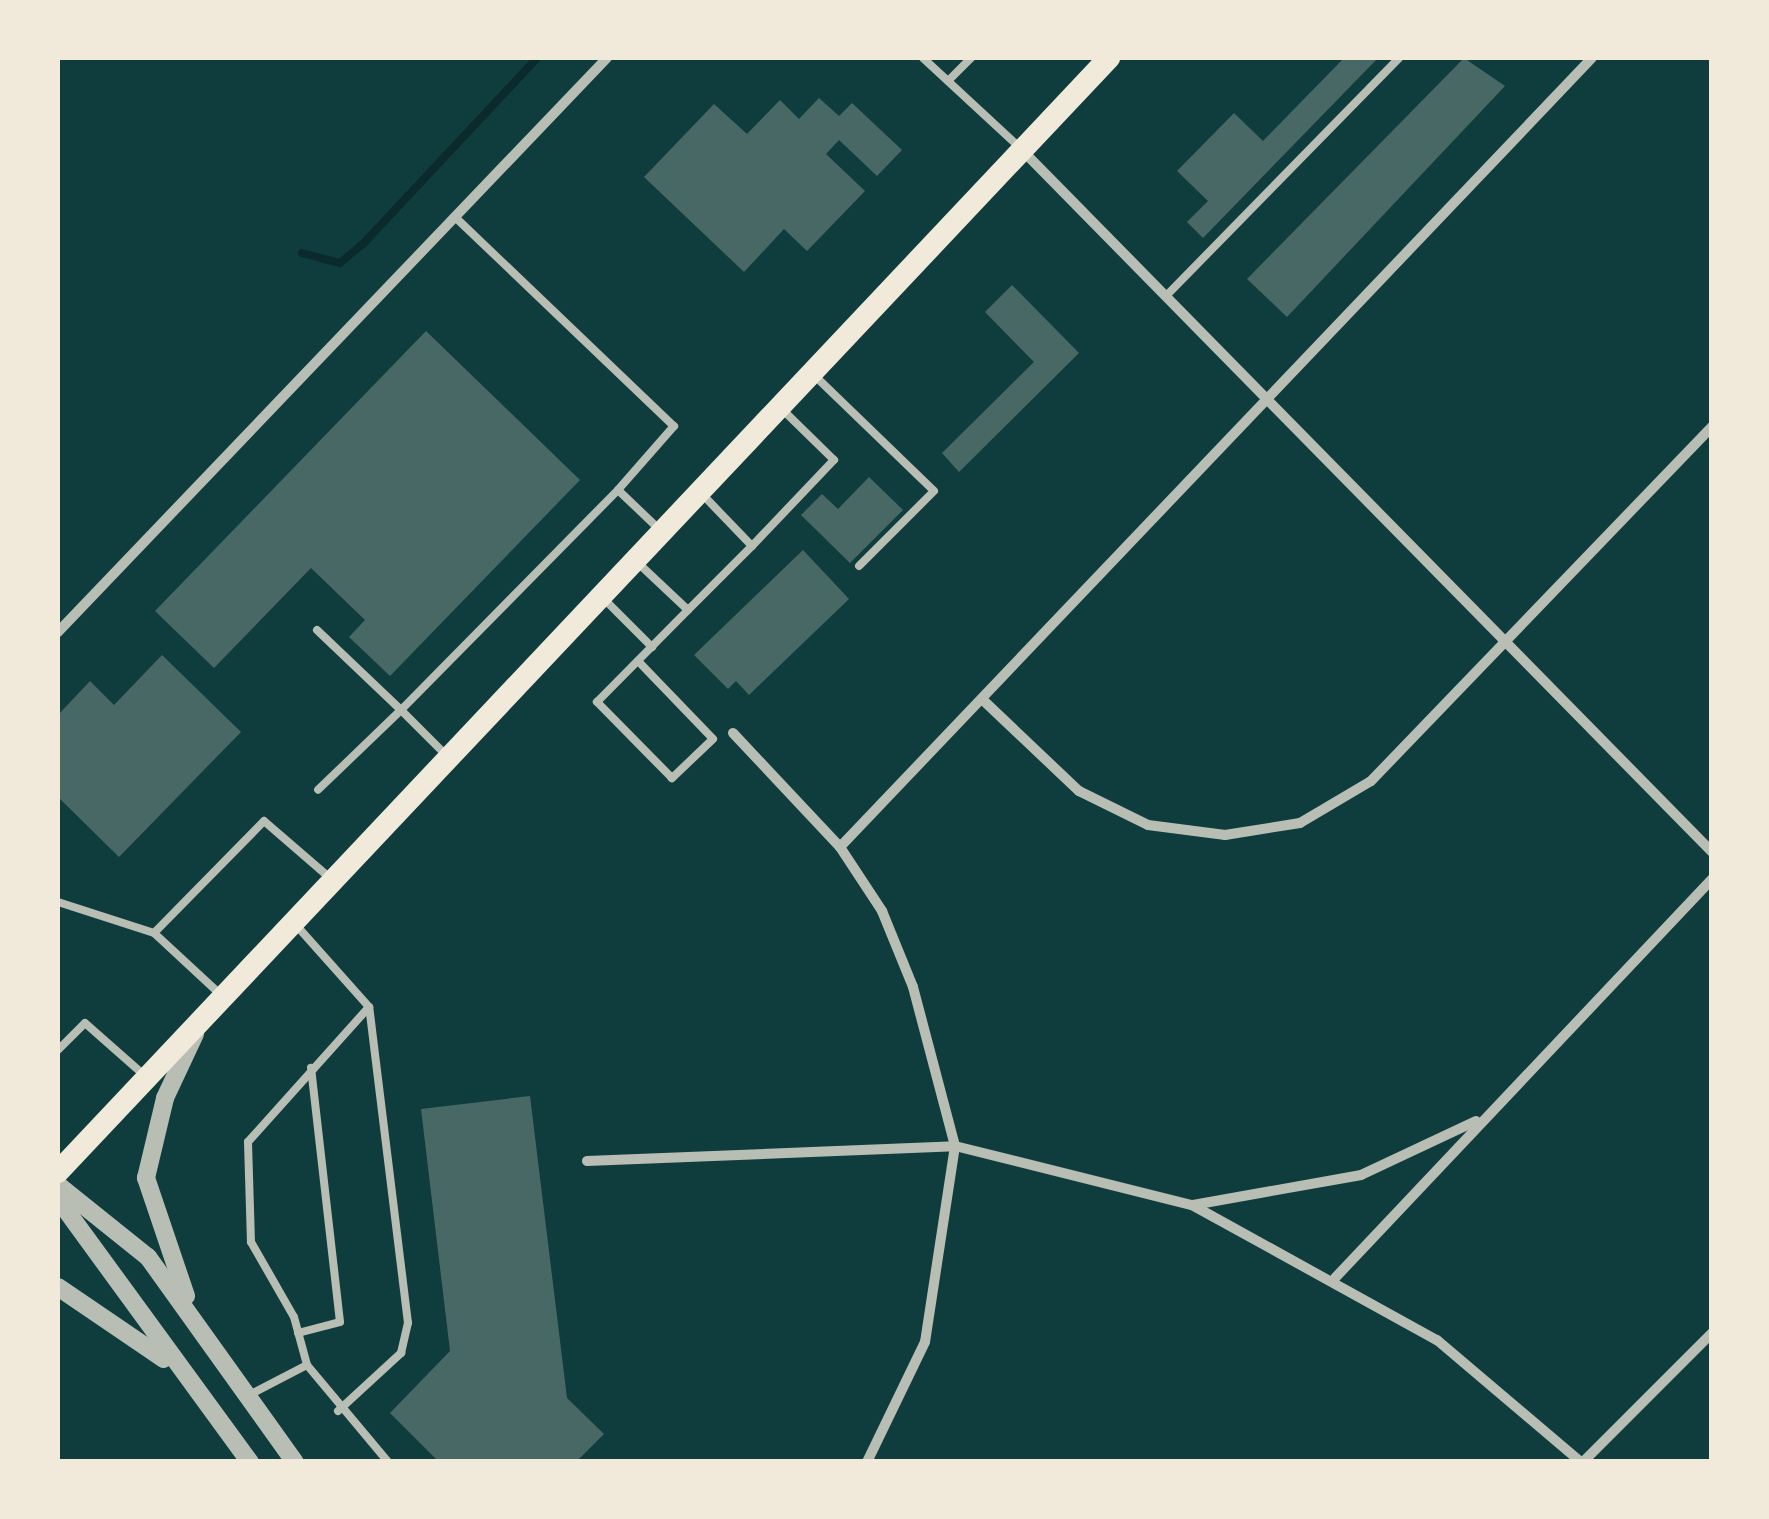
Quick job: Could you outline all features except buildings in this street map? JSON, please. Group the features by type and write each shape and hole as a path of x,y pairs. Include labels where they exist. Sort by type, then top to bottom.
{"main road":[{"path":"58,1172 1021,150 1098,61"}],"street":[{"path":"58,632 607,58"},
{"path":"840,847 984,701 1592,58"},
{"path":"1021,150 1712,852"},
{"path":"984,701 1080,791 1148,826 1225,835 1300,823 1371,781 1712,428"},
{"path":"733,734 840,847 882,912 913,987 955,1146 925,1342 868,1462"},
{"path":"1335,1278 1481,1118 1712,880"},
{"path":"191,1311 146,1178 165,1098 198,1026"},
{"path":"1192,1205 1361,1174 1481,1118"},
{"path":"587,1162 955,1146 1192,1205 1335,1278 1437,1340 1582,1462 1712,1333"},
{"path":"58,1185 117,1226 191,1311 295,1462"},
{"path":"58,1199 250,1462"},
{"path":"58,1288 153,1349 212,1406"}],"lane":[{"path":"923,58 1021,150"},
{"path":"948,82 971,58"},
{"path":"1166,296 1398,58"},
{"path":"318,790 618,490 674,426 455,216"},
{"path":"812,372 934,492 859,566"},
{"path":"638,661 713,739 672,778 597,702 834,460 780,406"},
{"path":"618,490 662,532"},
{"path":"700,492 752,546"},
{"path":"635,560 688,610"},
{"path":"601,597 652,647"},
{"path":"317,630 449,758"},
{"path":"154,933 264,821 334,881"},
{"path":"58,902 154,933 224,998"},
{"path":"294,923 369,1007 408,1322 401,1353 338,1411"},
{"path":"369,1007 248,1142 252,1242 298,1332 306,1365 338,1411 388,1462"},
{"path":"58,1050 84,1023 148,1078"},
{"path":"298,1332 340,1322 311,1068"},
{"path":"251,1394 306,1365"}],"waterway":[{"path":"302,253 340,263 363,244 537,58"}]}
